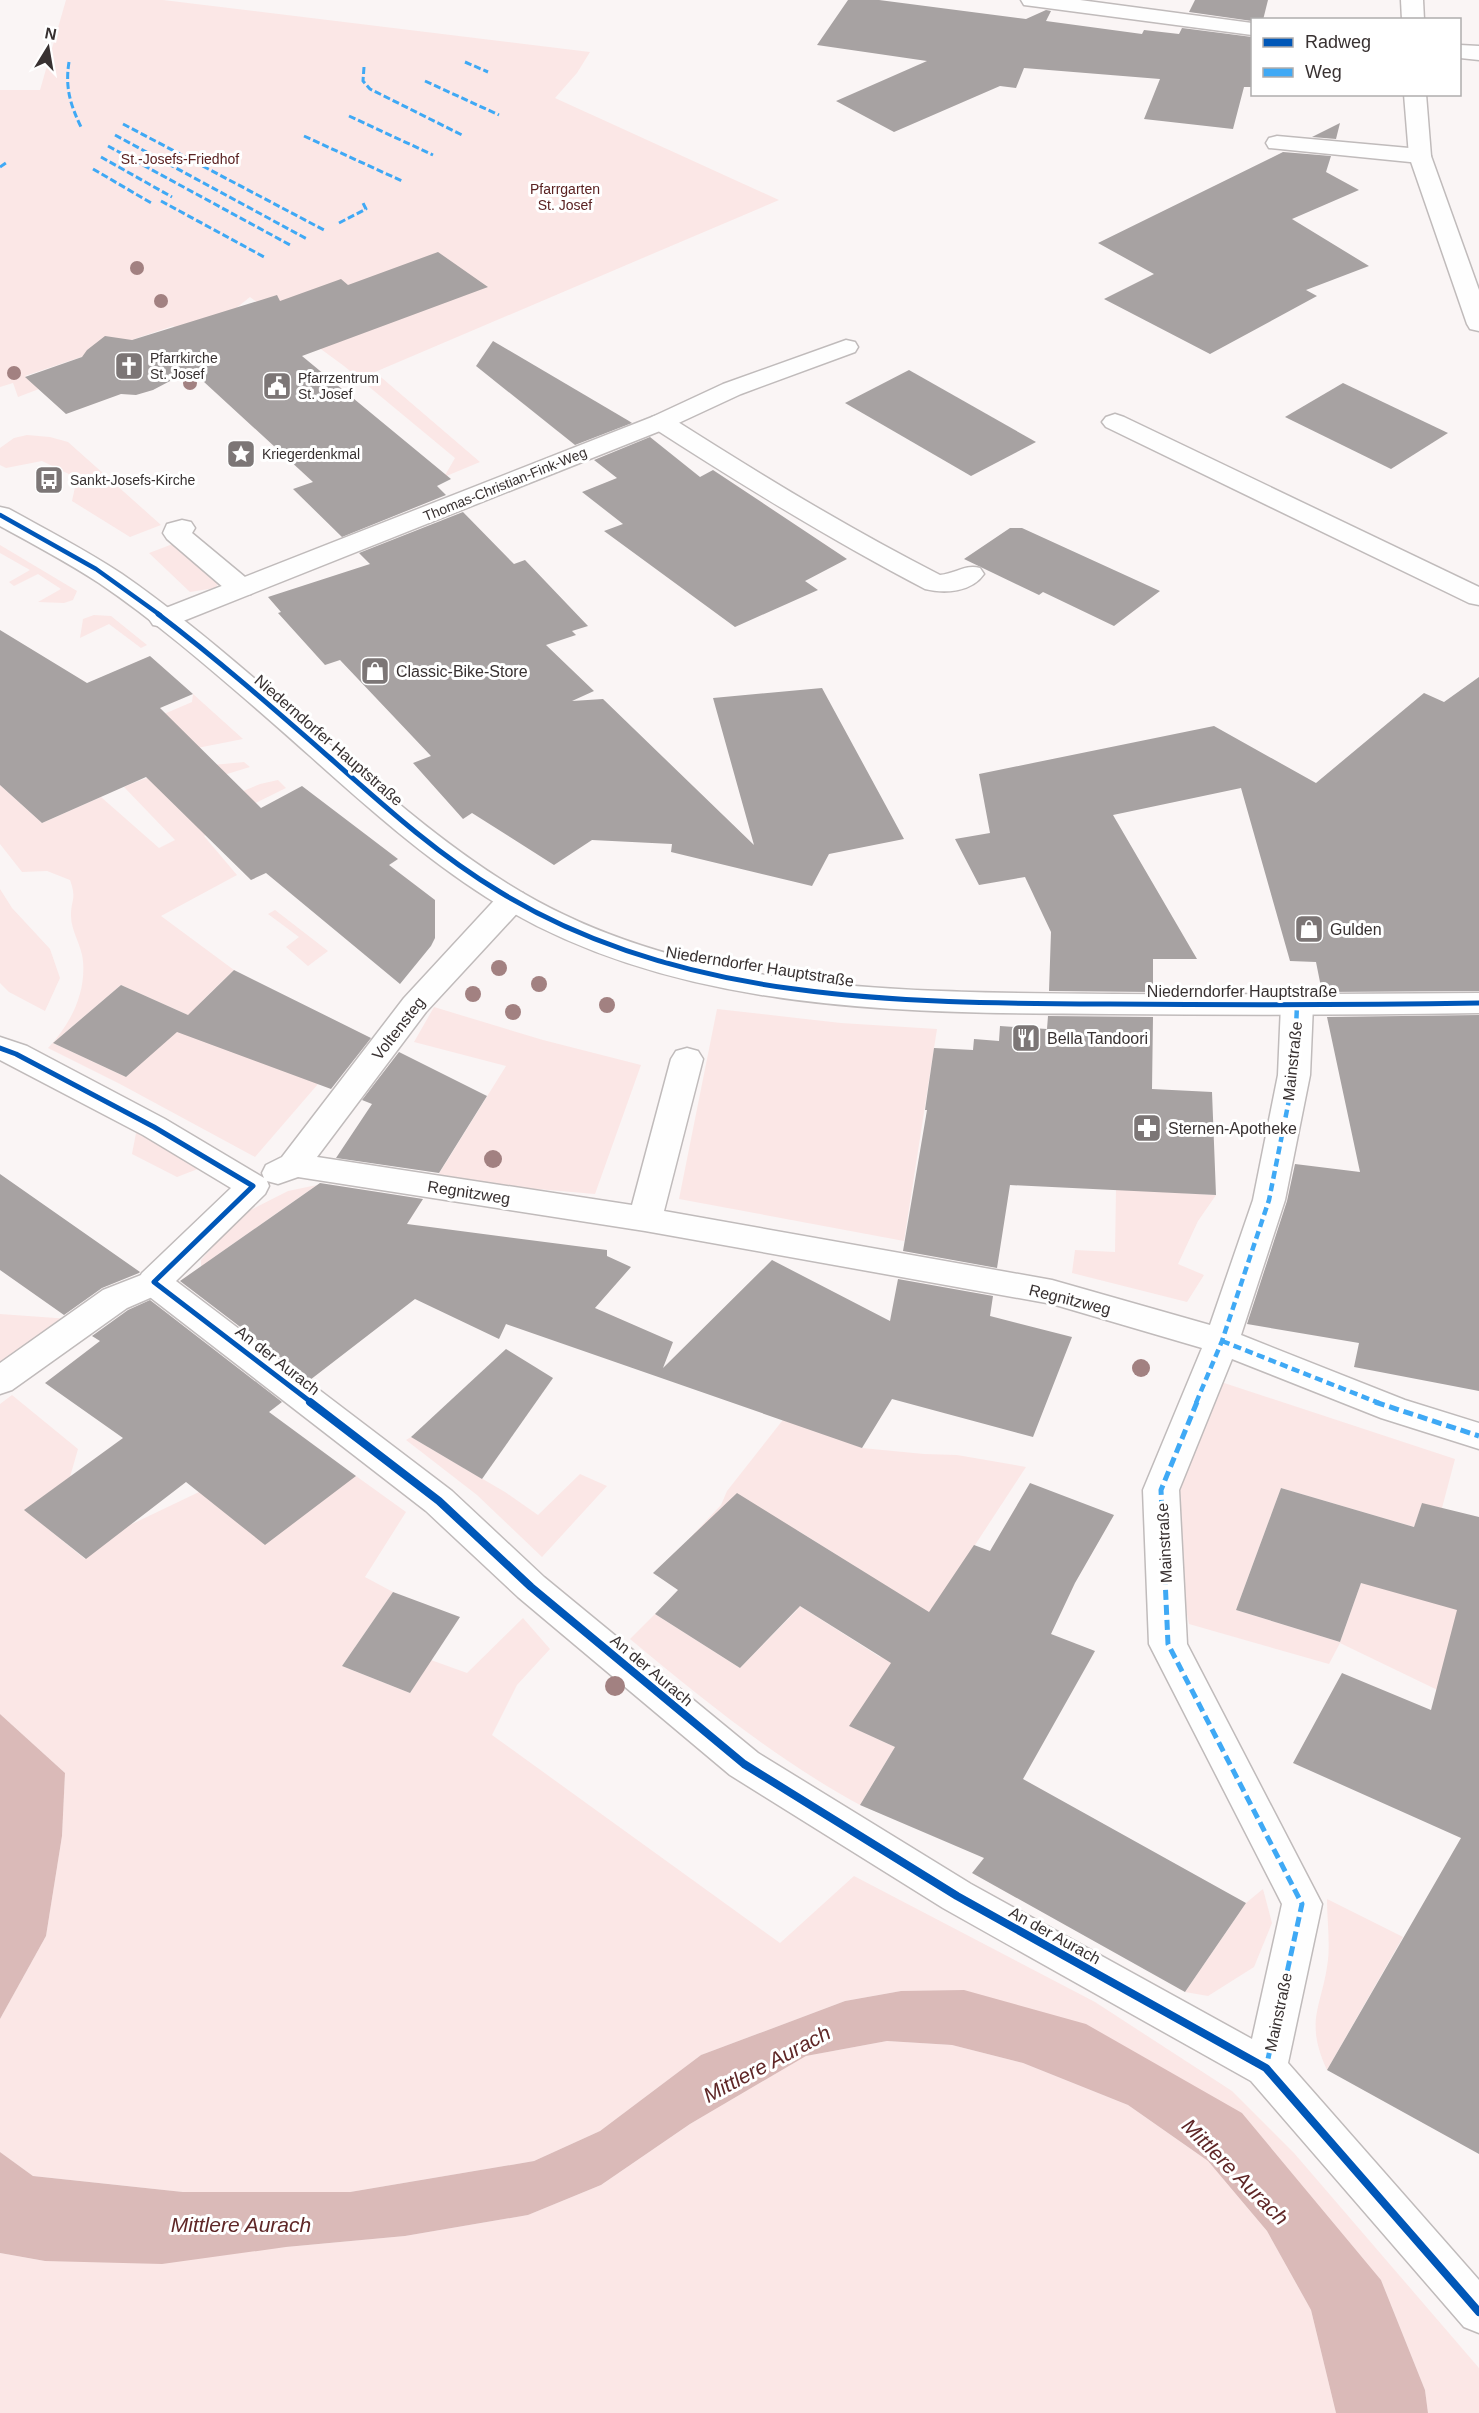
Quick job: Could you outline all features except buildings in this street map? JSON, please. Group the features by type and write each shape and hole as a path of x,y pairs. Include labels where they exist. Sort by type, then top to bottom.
{"street":[{"path":"1032,0 1251,29"},
{"path":"1412,0 1413,18"},
{"path":"1461,52 1479,53"},
{"path":"1415,96 1420,156 1479,324"},
{"path":"1277,143 1420,156"},
{"name":"Thomas-Christian-Fink-Weg","path":"163,619 661,422 732,389 846,347"},
{"path":"661,422 769,491 861,545 936,583 958,582 971,574"},
{"path":"1115,422 1479,597"},
{"name":"Niederndorfer Hauptstraße","path":"0,514 124,588 289,722 425,841 512,900 555,924 587,939 655,962 734,979 845,995 976,1002 1297,1005 1479,1003"},
{"path":"182,528 176,530 176,533 241,588"},
{"name":"Voltensteg","path":"294,1165 415,1005 512,900"},
{"name":"Mainstraße","path":"1266,2068 1302,1904 1168,1644 1161,1490 1222,1341 1269,1200 1294,1075 1297,1005"},
{"path":"0,1048 16,1054 154,1127 253,1186"},
{"path":"645,1219 687,1059"},
{"path":"0,1381 115,1299 154,1282 253,1186 294,1165"},
{"name":"Regnitzweg","path":"294,1165 645,1219 1052,1292 1222,1341 1393,1409 1479,1436"},
{"name":"An der Aurach","path":"154,1282 439,1501 531,1587 744,1764 957,1896 1266,2068 1479,2312"}],"green space":[{"name":"St.-Josefs-Friedhof","path":"66,0 163,0 590,52 577,73 555,98 779,200 375,372 480,462 444,477 455,458 344,366 250,297 235,309 180,332 173,326 25,376 39,389 18,397 13,383 0,387 0,90 40,90"},
{"path":"27,435 50,437 68,442 161,525 130,537 72,501 77,478 42,461 6,468 0,465 0,448 14,438"},
{"path":"178,542 219,583 215,588 190,592 149,553"},
{"path":"0,545 77,591 73,600 64,603 38,602 61,589 38,574 14,586 9,582 30,570 0,553"},
{"path":"94,615 111,616 147,645 141,648 109,624 80,638 83,619"},
{"path":"193,694 243,739 187,750 164,714 192,702"},
{"path":"244,762 250,767 168,798 185,815 260,784 278,780 286,788 223,819 228,825 204,836 237,875 161,916 234,970 203,1000 193,1017 318,1084 255,1157 48,1048 70,1019 82,985 82,955 71,922 72,886 70,880 47,871 22,872 0,844 0,785 42,823 101,797 159,848 175,840 124,787 168,772","holes":["121,985 192,1017 126,1077 53,1043"]},
{"path":"0,889 12,908 50,949 60,978 45,1011 9,992 0,983"},
{"path":"275,910 328,951 308,966 286,947 299,937 268,914"},
{"path":"434,1007 543,1040 641,1065 595,1194 435,1180 506,1066 414,1042"},
{"path":"717,1009 841,1023 937,1029 904,1241 679,1199"},
{"path":"136,1133 203,1167 177,1177 132,1154"},
{"path":"317,1185 409,1211 383,1229"},
{"path":"317,1185 210,1260 201,1278 201,1260 241,1215 288,1191"},
{"path":"1116,1189 1216,1195 1198,1221 1178,1264 1204,1275 1187,1302 1072,1273 1075,1250 1115,1252"},
{"path":"0,1314 70,1319 0,1369"},
{"path":"1215,1380 1455,1459 1442,1508 1422,1504 1414,1527 1281,1488 1236,1610 1340,1642 1361,1583 1462,1591 1452,1697 1340,1643 1329,1664 1189,1624 1172,1543 1182,1469"},
{"path":"804,1393 862,1448 957,1455 1026,1467 960,1568 850,1726 895,1747 860,1805 769,1748 630,1639 655,1614 740,1668 797,1610 689,1539 721,1505 727,1491","holes":["797,1530 926,1611 880,1657 784,1596 764,1562"]},
{"path":"12,1395 78,1449 70,1477 25,1510 85,1559 130,1525 199,1492 356,1476 406,1512 365,1577 393,1592 342,1666 410,1693 431,1660 467,1673 523,1618 550,1649 517,1685 492,1735 780,1943 854,1876 1095,2002 1232,2091 1294,2153 1479,2368 1479,2413 1428,2413 1425,2390 1381,2280 1242,2113 901,1991 845,2001 701,2055 600,2131 534,2161 350,2192 183,2192 33,2176 0,2152 0,2019 46,1936 62,1836 65,1773 0,1714 0,1404"},
{"path":"411,1437 505,1492 538,1515 580,1474 607,1486 542,1557 477,1495 406,1440"},
{"path":"1263,1889 1272,1923 1254,1967 1208,1996 1185,1992 1246,1903"},
{"path":"1327,1899 1403,1937 1327,2070 1320,2053 1316,2026 1328,1960"},
{"path":"887,2041 952,2045 1023,2063 1128,2105 1208,2161 1267,2231 1311,2310 1336,2413 0,2413 0,2253 45,2261 286,2247 405,2236 528,2215 601,2185 690,2124 806,2056"}],"water":[{"path":"0,1714 65,1773 62,1836 46,1936 0,2019"},
{"name":"Mittlere Aurach","path":"964,1990 1086,2024 1242,2113 1381,2280 1425,2390 1428,2413 1336,2413 1311,2310 1267,2231 1208,2161 1128,2105 1023,2063 952,2045 887,2041 806,2056 690,2124 601,2185 528,2215 405,2236 286,2247 162,2264 45,2261 0,2253 0,2152 33,2176 183,2192 350,2192 534,2161 600,2131 701,2055 845,2001 901,1991"}],"marked path":[{"path":"69,62 68,96 81,127"},
{"path":"465,62 488,72"},
{"path":"364,67 363,81 370,89 464,136"},
{"path":"425,81 499,115"},
{"path":"349,116 433,155"},
{"path":"123,124 324,230"},
{"path":"115,135 307,239"},
{"path":"304,136 402,181"},
{"path":"108,146 292,246"},
{"path":"101,157 172,197"},
{"path":"0,167 6,163"},
{"path":"93,169 153,204"},
{"path":"161,201 266,258"},
{"path":"339,223 366,209 363,203"},
{"path":"1266,2068 1302,1904 1168,1644 1161,1490 1222,1341 1269,1200 1294,1075 1297,1005"},
{"path":"1222,1341 1393,1409 1479,1436"}],"cycle path":[{"path":"0,515 111,579 189,638 445,855 501,893 568,929 639,956 713,976 789,989 866,997 1095,1004 1479,1003"},
{"path":"0,1048 16,1054 154,1127 253,1186 154,1282 439,1501 531,1587 744,1764 957,1896 1266,2068 1479,2312"}],"place":[{"name":"Pfarrkirche St. Josef","path":"129,366"},
{"name":"Pfarrzentrum St. Josef","path":"277,386"},
{"name":"Kriegerdenkmal","path":"241,454"},
{"name":"Sankt-Josefs-Kirche","path":"49,480"},
{"name":"Classic-Bike-Store","path":"375,671"},
{"name":"Gulden","path":"1309,929"},
{"name":"Bella Tandoori","path":"1026,1038"},
{"name":"Sternen-Apotheke","path":"1147,1128"}],"park label":[{"name":"Pfarrgarten St. Josef","path":"565,198"}]}
